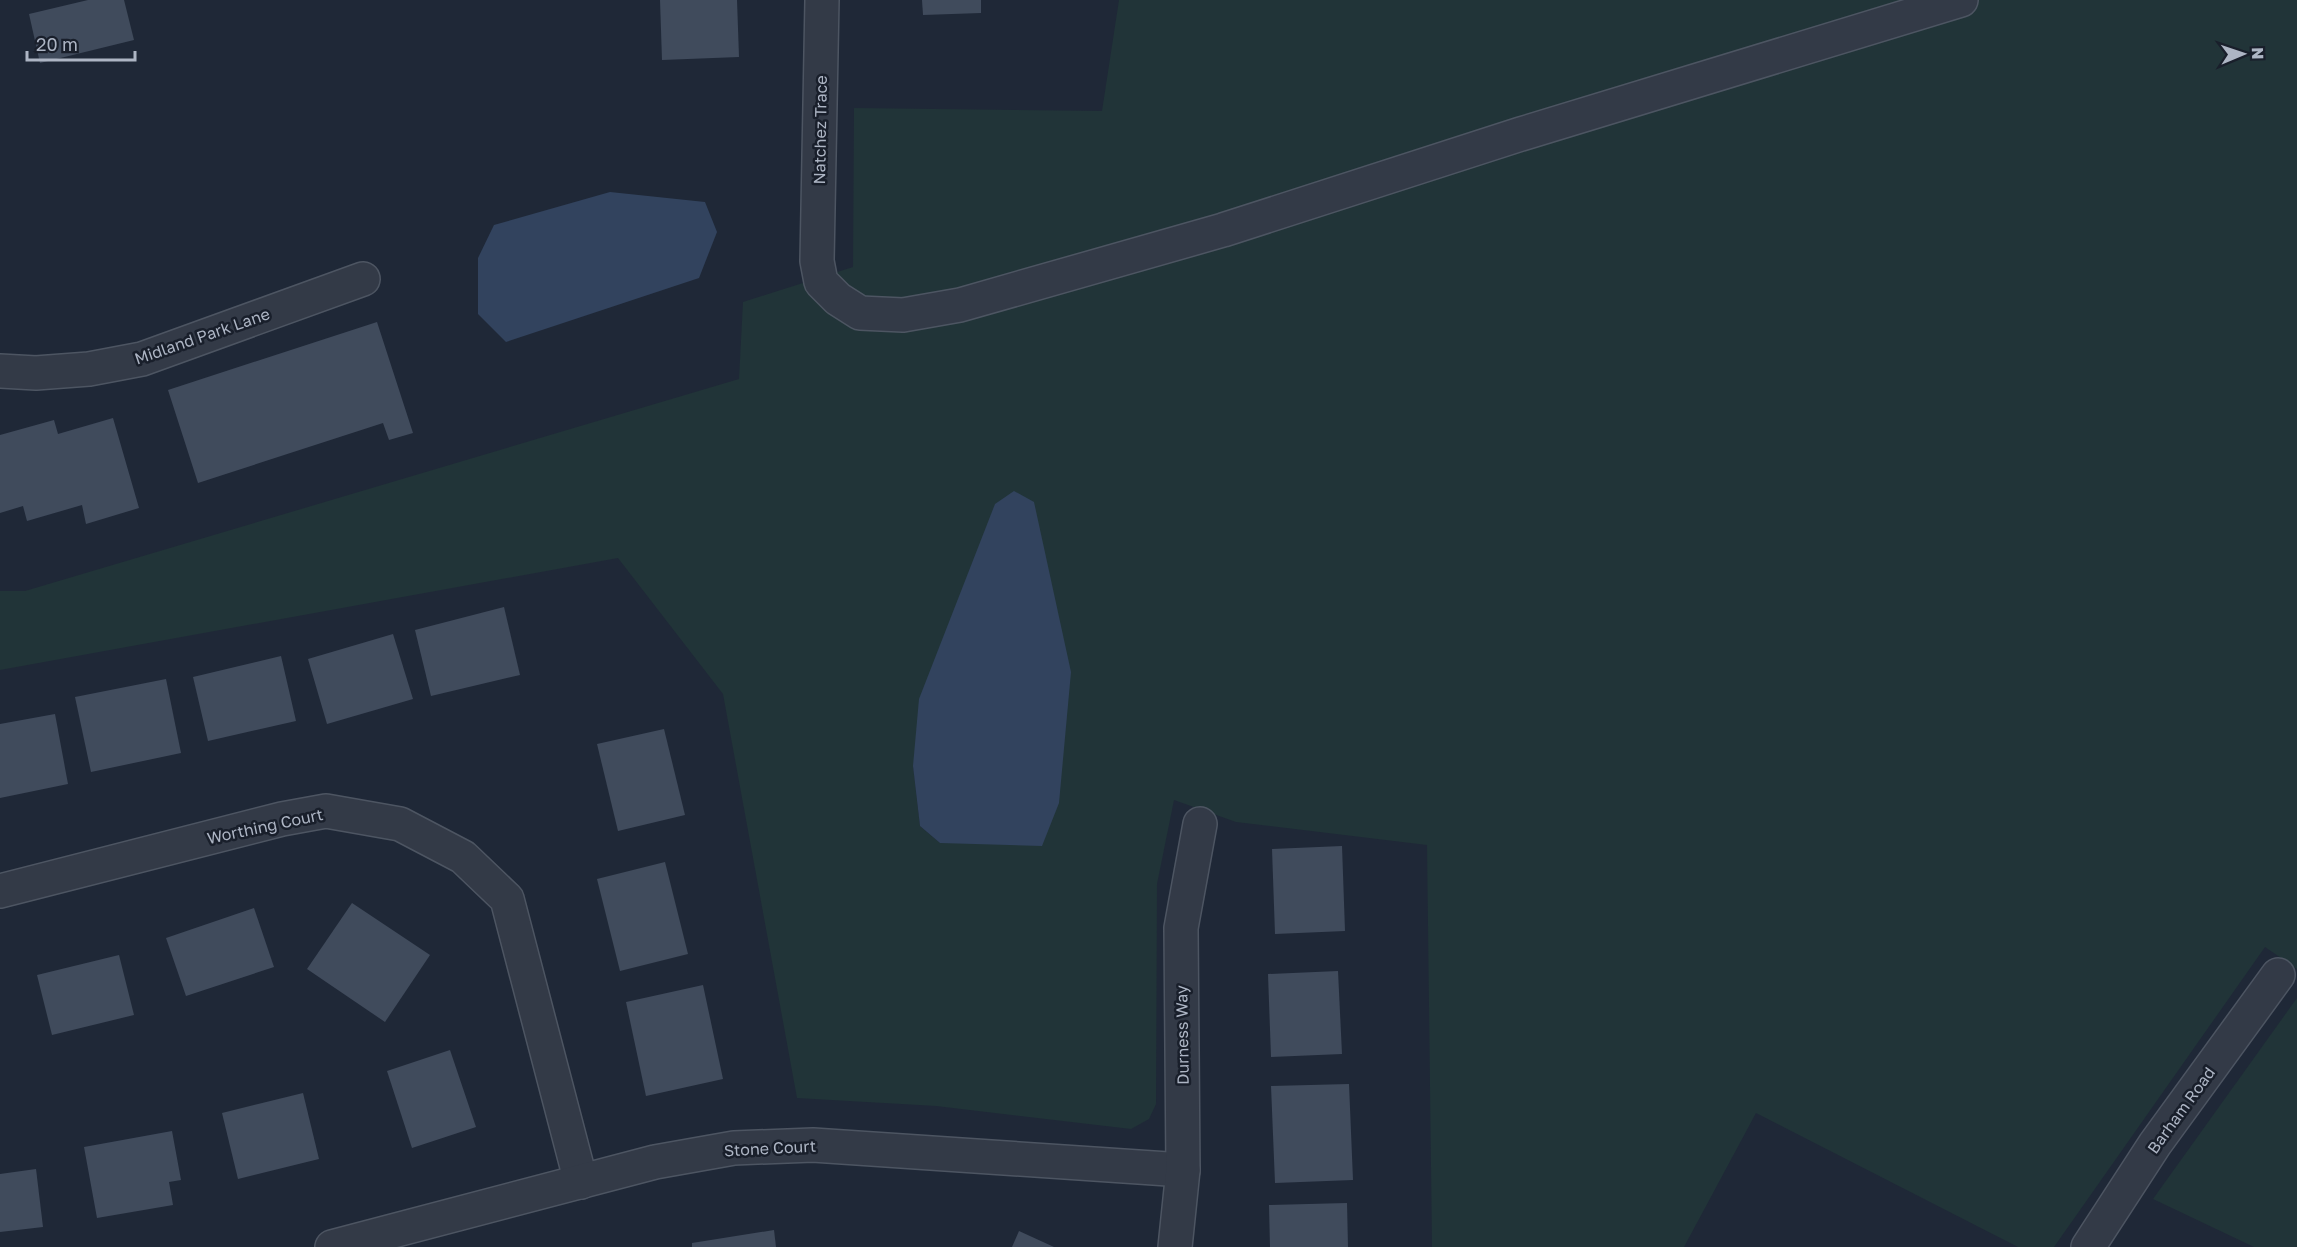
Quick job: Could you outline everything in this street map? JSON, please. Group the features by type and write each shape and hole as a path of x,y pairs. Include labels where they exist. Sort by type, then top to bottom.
{"street":[{"name":"Natchez Trace","path":"822,0 817,261 821,282 838,300 860,313 903,315 960,305 1223,230 1521,134 1961,0"},
{"name":"Midland Park Lane","path":"0,371 36,373 89,369 142,359 363,279"},
{"name":"Worthing Court","path":"0,891 282,819 326,811 400,824 463,857 507,899 581,1182"},
{"name":"Durness Way","path":"1175,1247 1184,1170 1181,928 1200,824"},
{"name":"Barham Road","path":"2088,1247 2156,1144 2278,975"},
{"name":"Stone Court","path":"332,1247 655,1162 734,1148 813,1145 1184,1170"}],"green space":[{"path":"1119,0 2297,0 2297,969 2265,947 2054,1247 2018,1247 1756,1113 1684,1247 1432,1247 1427,845 1236,822 1174,800 1157,884 1156,1104 1149,1119 1131,1129 936,1106 797,1098 723,694 618,558 0,670 0,591 25,591 739,379 743,302 853,267 854,108 1102,111","holes":["913,766 940,843 920,826"]},
{"path":"2297,998 2297,1247 2254,1247 2153,1199"}],"water":[{"path":"610,192 705,202 717,232 699,278 506,342 478,314 478,258 494,225"},
{"path":"1014,491 1034,502 1071,672 1059,803 1042,846 940,843 920,826 913,766 919,699 995,504"}],"building":[{"path":"88,0 124,0 134,40 40,63 29,14"},
{"path":"660,0 737,0 739,57 662,60"},
{"path":"922,0 981,0 981,13 923,15"},
{"path":"377,322 413,433 389,440 383,423 198,483 168,390"},
{"path":"113,418 139,508 86,524 82,505 27,521 23,506 0,513 0,435 54,420 58,434"},
{"path":"504,607 520,675 431,696 415,630"},
{"path":"393,634 413,699 327,724 308,659"},
{"path":"281,656 296,721 208,741 193,677"},
{"path":"166,679 181,753 91,772 75,697"},
{"path":"55,714 68,784 0,798 0,724"},
{"path":"664,729 685,815 618,831 597,744"},
{"path":"1342,846 1345,931 1275,934 1272,849"},
{"path":"665,862 688,954 620,971 597,879"},
{"path":"352,903 430,955 385,1022 307,969"},
{"path":"254,908 274,967 186,996 166,938"},
{"path":"119,955 134,1015 52,1035 37,975"},
{"path":"1338,971 1342,1054 1271,1057 1268,974"},
{"path":"703,985 723,1079 646,1096 626,1002"},
{"path":"450,1050 476,1127 412,1148 387,1071"},
{"path":"1349,1084 1353,1180 1275,1183 1271,1086"},
{"path":"303,1093 319,1159 238,1179 222,1113"},
{"path":"172,1131 181,1180 169,1182 173,1205 97,1218 84,1147"},
{"path":"36,1169 43,1227 0,1232 0,1174"},
{"path":"1347,1203 1348,1247 1270,1247 1269,1205"},
{"path":"774,1230 776,1247 692,1247 692,1243"},
{"path":"1019,1231 1054,1247 1012,1247"}]}
